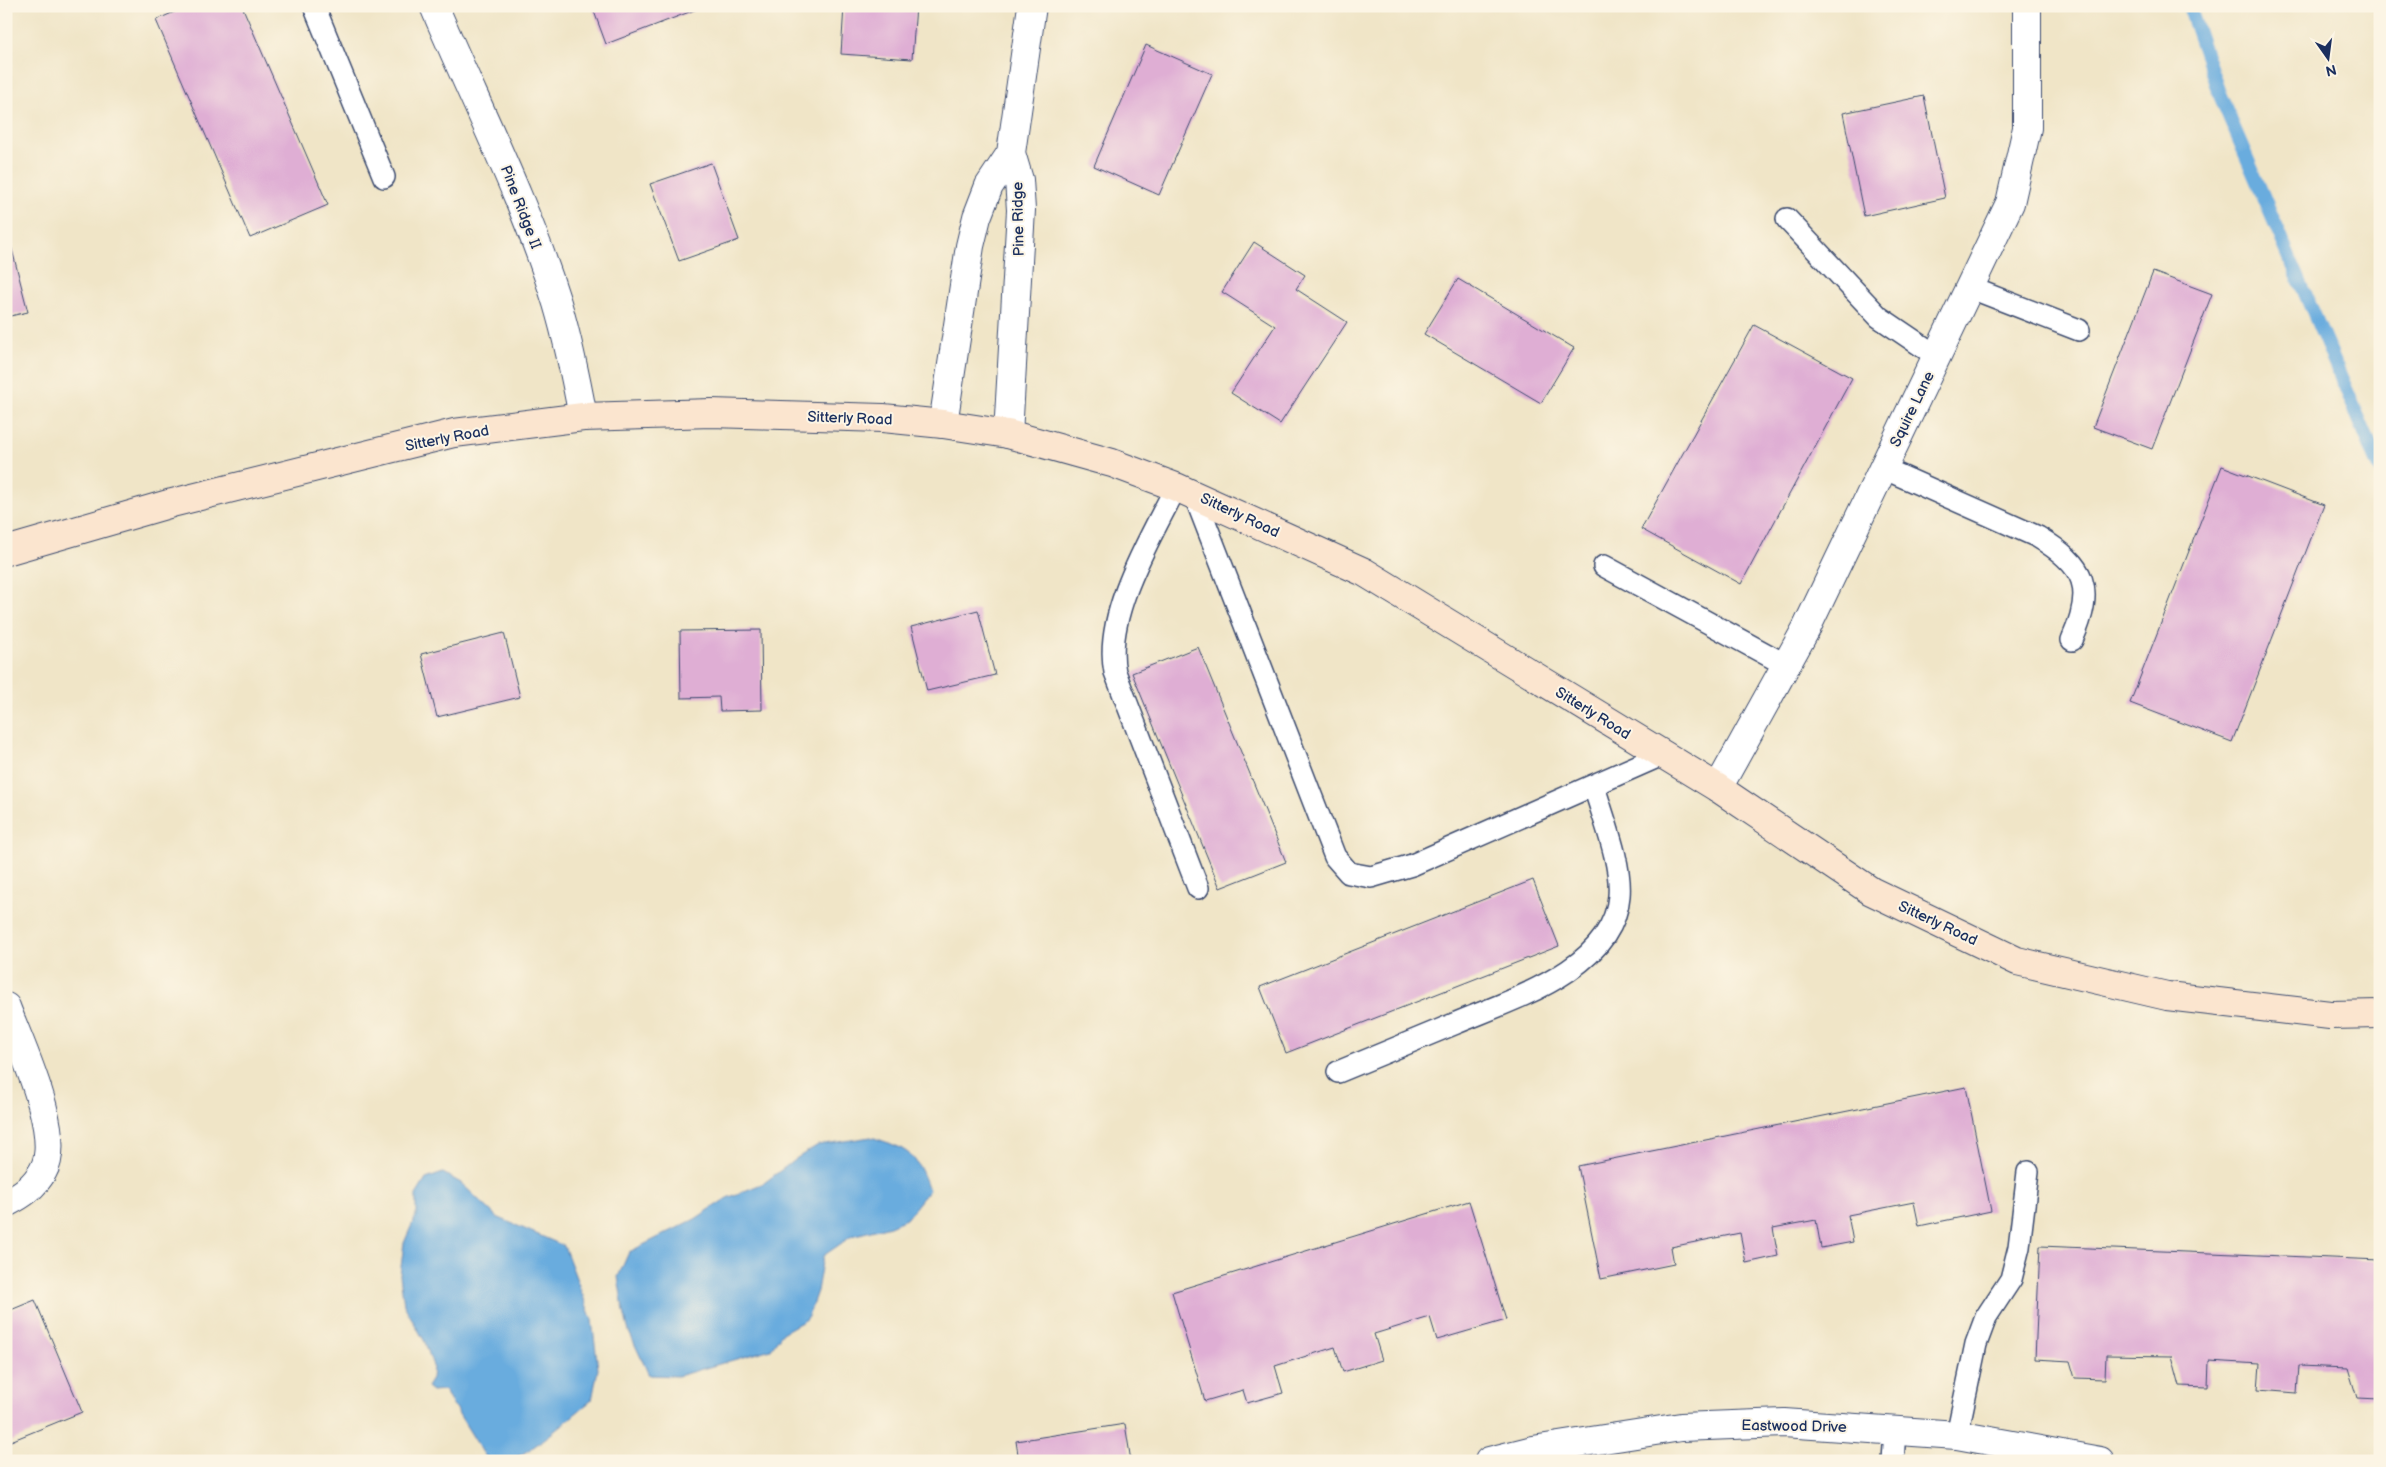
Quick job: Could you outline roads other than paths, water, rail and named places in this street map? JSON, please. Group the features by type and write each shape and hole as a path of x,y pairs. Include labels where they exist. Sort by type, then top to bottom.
{"street":[{"name":"Pine Ridge II","path":"434,6 469,88 496,143 531,229 557,304 583,417"},
{"name":"Pine Ridge","path":"1008,434 1021,210 1019,180 1011,152 1032,6"},
{"name":"Squire Lane","path":"1718,788 1806,629 1938,357 2010,203 2027,128 2027,6"},
{"path":"943,424 970,246 977,217 989,186 1011,152"},
{"name":"Sitterly Road","path":"6,551 172,503 454,433 583,417 711,413 883,418 943,424 1008,434 1112,463 1185,491 1364,572 1718,788 1872,891 2017,960 2167,996 2330,1015 2380,1014"},
{"path":"6,1007 13,1045 46,1115 50,1142 44,1170 40,1176 31,1188 6,1203"},
{"name":"Eastwood Drive","path":"1489,1461 1533,1450 1681,1427 1784,1423 1957,1435 2100,1461"}],"lane":[{"path":"314,6 384,177"},
{"path":"1787,219 1879,317 1938,357"},
{"path":"1971,288 2079,330"},
{"path":"1883,468 2038,537 2060,550 2076,568 2086,592 2083,616 2072,640"},
{"path":"1185,491 1335,857 1349,873 1371,877 1412,865 1662,755"},
{"path":"1185,491 1132,574 1115,633 1111,656 1115,672 1198,888"},
{"path":"1604,566 1786,665"},
{"path":"1338,1072 1547,984 1595,948 1612,922 1619,897 1618,874 1594,786"},
{"path":"1957,1435 1976,1344 1986,1318 2011,1279 2019,1247 2028,1172"},
{"path":"1893,1461 1895,1430"}],"water":[{"path":"871,1137 902,1149 920,1167 929,1190 906,1219 890,1226 852,1236 823,1256 817,1291 807,1319 782,1333 771,1349 678,1376 649,1375 629,1332 623,1308 618,1277 629,1252 695,1219 727,1198 764,1183 818,1145"},
{"path":"443,1173 461,1183 497,1217 564,1246 592,1320 598,1369 592,1400 543,1440 508,1461 498,1461 485,1456 444,1390 432,1391 427,1387 432,1379 433,1366 425,1342 404,1305 400,1275 404,1243 416,1215 416,1195 426,1179"}],"waterway":[{"path":"2189,6 2219,93 2380,468"}]}
